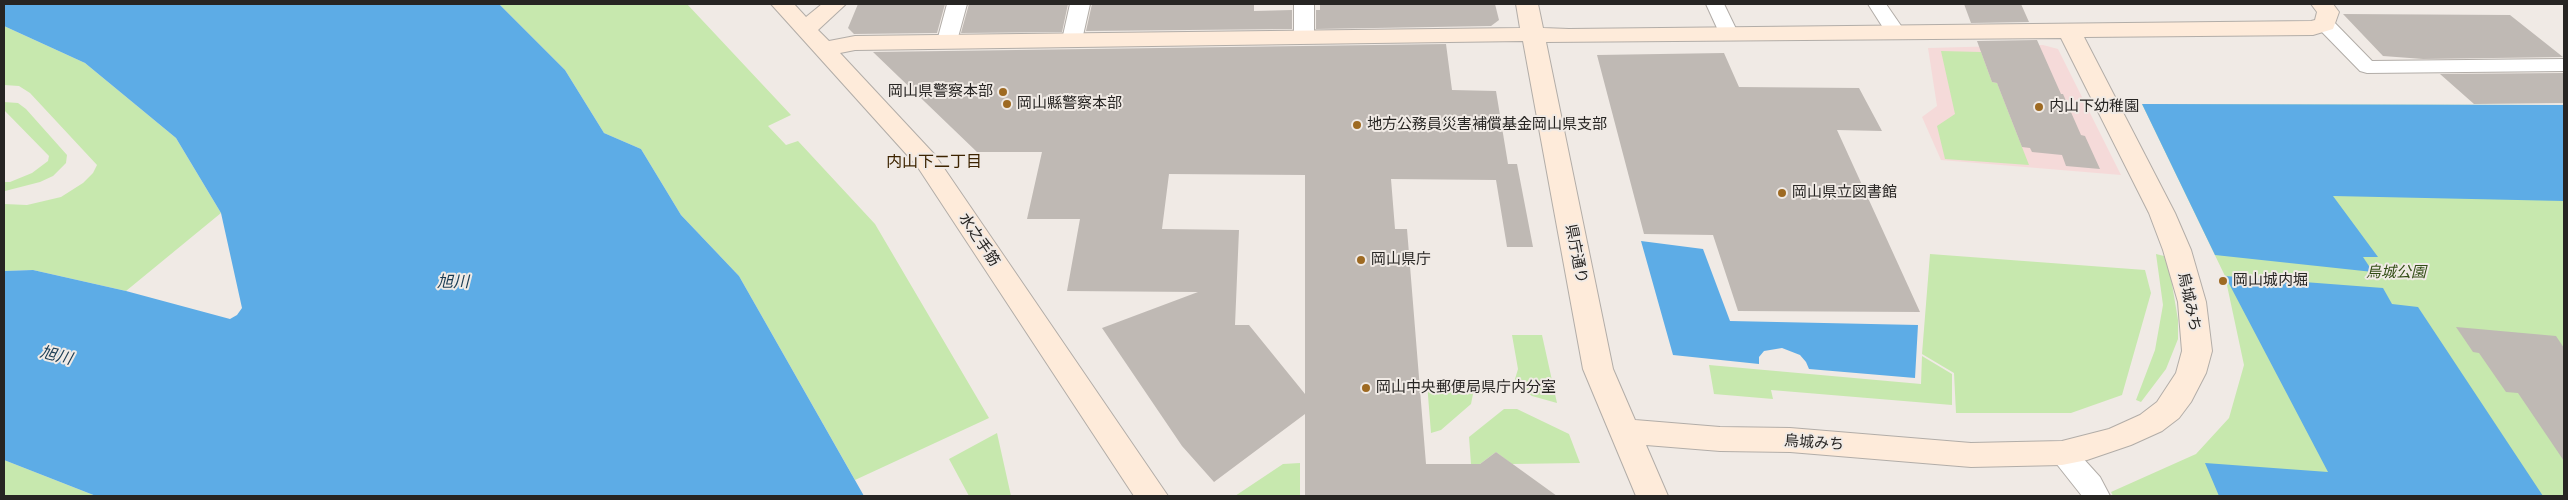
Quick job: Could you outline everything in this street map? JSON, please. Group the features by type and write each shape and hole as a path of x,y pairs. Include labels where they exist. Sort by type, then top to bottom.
{"street":[{"name":"水之手筋","path":"782,4 926,161 1152,496"},
{"path":"805,29 834,4"},
{"path":"947,41 957,4"},
{"path":"1072,40 1080,4"},
{"path":"1304,4 1304,37"},
{"name":"県庁通り","path":"1527,4 1598,369 1652,496"},
{"path":"1715,4 1729,35"},
{"path":"1877,4 1896,33"},
{"path":"824,49 855,42 2313,28 2324,14 2367,67 2564,66"},
{"name":"烏城みち","path":"1624,431 1720,439 1790,440 1971,455 2062,453 2087,448 2151,423 2168,410 2180,394 2191,373 2197,351 2192,302 2173,240 2128,142 2068,30"},
{"path":"2062,453 2090,485 2096,496"}],"shaded area":[{"path":"2043,45 2058,49 2121,175 1941,160 1922,117 1937,106 1928,48"}],"green space":[{"path":"499,4 687,4 791,115 768,126 786,145 798,141 875,224 989,418 855,480 739,276 681,215 641,149 604,133 565,70"},
{"path":"4,26 85,63 176,138 221,213 126,291 33,270 4,271 4,204 27,205 61,197 83,183 93,173 97,165 30,93 19,86 4,85"},
{"path":"1941,51 1981,52 1992,82 1997,83 2029,165 1945,159 1937,126 1955,114"},
{"path":"4,102 18,103 26,109 67,155 66,163 53,176 40,182 5,191 4,182 10,182 32,173 48,161 49,156 4,110"},
{"name":"烏城公園","path":"2142,104 2564,105 2564,496 2113,496 2111,492 2196,454 2229,418 2244,365 2225,276"},
{"path":"1930,254 2145,270 2151,293 2122,395 2071,413 1956,413 1954,373 1922,354"},
{"path":"2156,254 2164,256 2171,278 2178,320 2178,339 2166,369 2141,402 2136,400 2155,350 2163,305"},
{"path":"1512,335 1542,335 1557,403 1532,396 1520,388 1515,379 1518,369"},
{"path":"1922,356 1952,374 1952,405 1771,390 1773,399 1714,394 1709,365 1921,384"},
{"path":"1427,383 1470,383 1473,394 1471,404 1441,430 1431,433"},
{"path":"1504,409 1517,409 1569,434 1580,463 1512,464 1496,452 1480,464 1471,464 1469,437"},
{"path":"997,433 1011,496 969,496 949,459"},
{"path":"4,460 96,496 4,496"},
{"path":"1300,463 1300,496 1235,496 1283,464"}],"water":[{"name":"旭川","path":"4,4 499,4 565,70 604,133 641,149 681,215 739,276 864,496 96,496 4,460 4,271 33,270 126,291 230,319 237,315 242,308 221,213 176,138 85,63 4,26"},
{"path":"2142,104 2564,105 2564,201 2333,196 2378,257 2363,257 2373,272 2215,255"},
{"path":"1641,241 1703,249 1730,321 1918,325 1915,378 1809,369 1800,355 1782,348 1764,351 1759,357 1759,364 1673,355"},
{"path":"2225,276 2383,288 2392,304 2418,307 2543,496 2219,496 2205,463 2328,472"}],"building":[{"path":"858,4 945,4 937,33 854,34 848,28"},
{"path":"969,4 1068,4 1062,32 961,33"},
{"path":"1092,4 1254,4 1254,11 1292,10 1292,29 1086,31"},
{"path":"1320,4 1495,4 1499,20 1491,26 1316,29 1316,10 1320,10"},
{"path":"1964,4 2021,4 2029,22 1971,23"},
{"path":"2343,14 2510,15 2563,57 2423,59 2383,56"},
{"path":"2037,40 2081,135 2085,136 2100,169 2066,166 2062,155 2032,152 2030,148 2022,147 1997,83 1992,82 1977,41"},
{"path":"1446,44 1452,90 1496,91 1508,164 1517,164 1533,247 1507,247 1496,180 1391,179 1395,229 1407,229 1426,464 1480,464 1496,452 1557,496 1305,496 1305,414 1214,482 1182,446 1102,328 1198,292 1067,291 1080,219 1027,219 1042,152 977,152 873,52","holes":["1169,174 1305,175 1305,394 1249,325 1235,325 1239,230 1162,229"]},
{"path":"1724,53 1739,87 1859,88 1882,131 1837,130 1920,312 1738,311 1713,235 1644,234 1597,55"},
{"path":"2564,73 2564,103 2474,104 2440,74"},
{"path":"2456,327 2556,336 2564,348 2564,461 2518,393 2506,392 2479,353 2473,352"}],"place":[{"name":"岡山県警察本部","path":"1003,92"},
{"name":"岡山縣警察本部","path":"1007,104"},
{"name":"内山下幼稚園","path":"2039,107"},
{"name":"地方公務員災害補償基金岡山県支部","path":"1357,125"},
{"name":"岡山県立図書館","path":"1782,193"},
{"name":"岡山県庁","path":"1361,260"},
{"name":"岡山城内堀","path":"2223,281"},
{"name":"岡山中央郵便局県庁内分室","path":"1366,388"}],"district":[{"name":"内山下二丁目","path":"934,162"}]}
